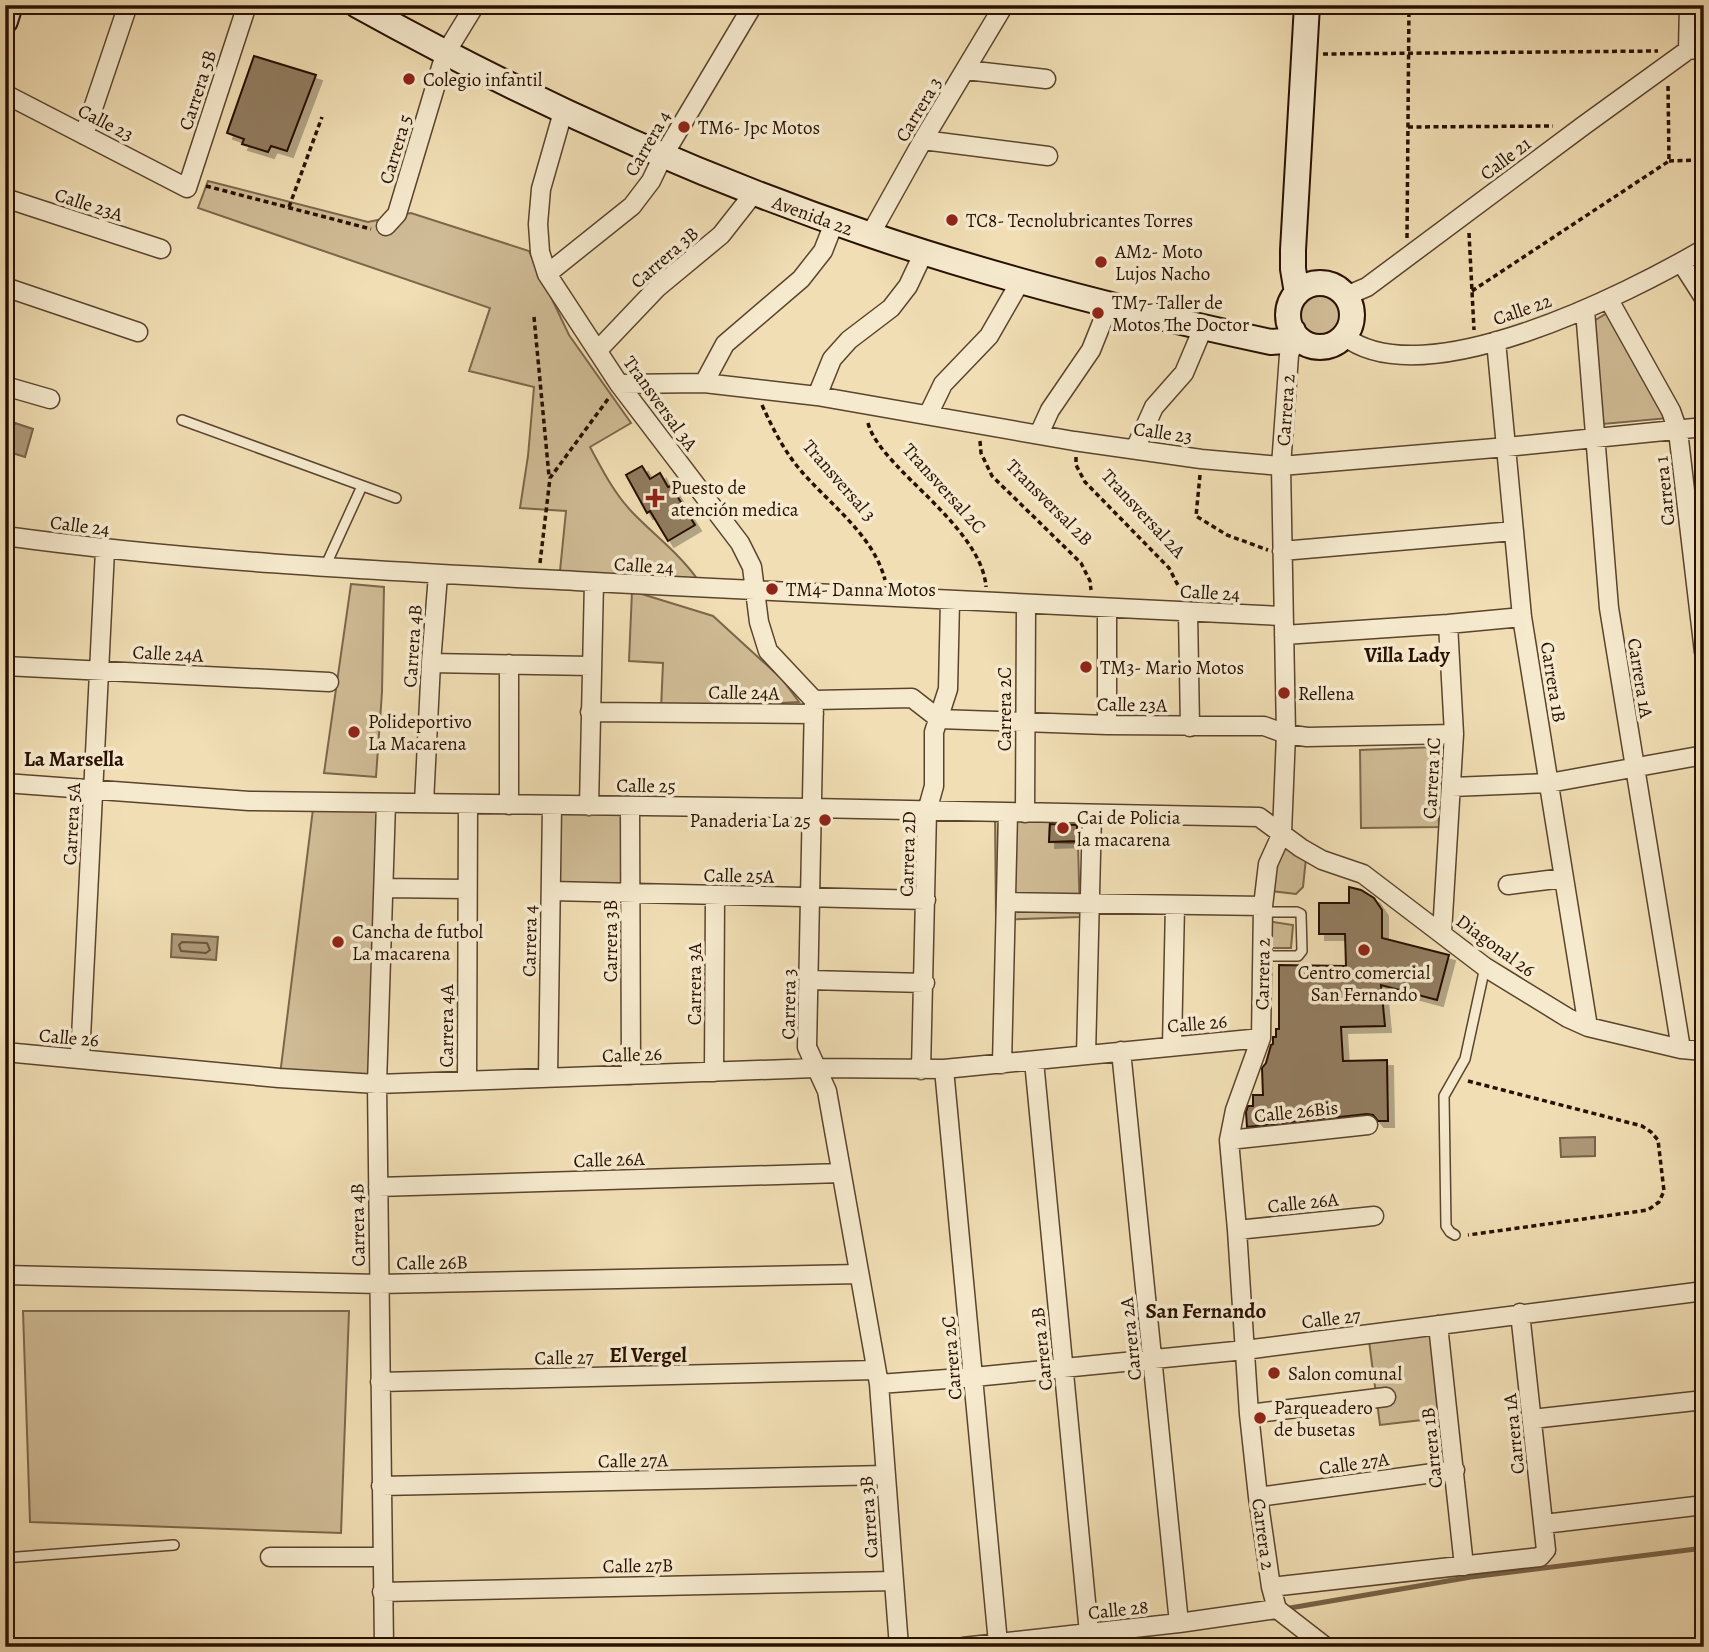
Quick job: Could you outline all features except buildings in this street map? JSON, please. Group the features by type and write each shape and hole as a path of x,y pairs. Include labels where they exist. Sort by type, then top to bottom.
{"street":[{"path":"5,21 10,5"},
{"path":"84,135 128,5"},
{"name":"Carrera 5B","path":"187,188 247,5"},
{"name":"Avenida 22","path":"357,5 446,54 564,112 663,156 834,223 1020,282 1109,306 1278,342 1294,334"},
{"name":"Carrera 5","path":"386,226 397,214 446,54 475,5"},
{"name":"Carrera 4","path":"547,274 632,206 651,181 663,156 753,5"},
{"name":"Carrera 3","path":"870,235 1004,5"},
{"path":"1297,293 1293,250 1307,5"},
{"path":"1689,5 1696,49"},
{"name":"Calle 21","path":"1346,296 1367,287 1583,125 1668,65 1696,49"},
{"path":"966,70 1046,79"},
{"name":"Calle 23","path":"5,94 187,188"},
{"path":"547,274 539,238 541,189 564,112"},
{"path":"923,140 1048,156"},
{"name":"Carrera 3B","path":"598,351 657,288 721,235 754,193"},
{"name":"Calle 23A","path":"5,198 160,249"},
{"path":"704,383 725,344 800,279 823,251 834,223"},
{"name":"Calle 22","path":"1344,336 1367,349 1401,355 1440,354 1475,347 1585,310 1704,249"},
{"path":"817,397 832,359 849,340 891,308 908,286 924,253"},
{"path":"1681,262 1704,298"},
{"name":"Transversal 3A","path":"547,274 619,384 740,543 752,567 757,593"},
{"name":"Transversal 2C","path":"928,415 943,384 989,336 1020,282"},
{"path":"1322,284 1337,288 1346,296 1352,316 1344,336 1331,345 1320,346 1309,345 1294,334 1289,314 1291,302 1305,287 1322,284"},
{"path":"5,287 138,332"},
{"name":"Carrera 1","path":"1609,299 1671,411 1678,431 1703,643"},
{"name":"Transversal 2B","path":"1039,434 1050,410 1091,350 1109,306"},
{"name":"Carrera 1A","path":"1585,310 1609,608 1681,1049"},
{"name":"Transversal 2A","path":"1135,449 1154,407 1184,373 1203,328"},
{"name":"Carrera 2","path":"1277,1609 1258,1497 1249,1414 1229,1140 1235,1110 1261,1038 1263,909 1268,864 1282,833 1286,734 1280,466 1289,355 1294,334"},
{"name":"Carrera 1B","path":"1496,341 1522,617 1588,1027"},
{"name":"Calle 23","path":"619,384 704,383 755,389 864,404 1074,441 1201,459 1280,466 1704,427"},
{"path":"5,386 50,399"},
{"path":"1282,551 1514,531"},
{"name":"Calle 24","path":"5,536 105,550 438,575 757,593 1282,616"},
{"name":"Carrera 5A","path":"80,1058 105,550"},
{"name":"Carrera 4B","path":"424,803 438,575"},
{"path":"589,806 594,582"},
{"path":"757,593 759,622 768,651 814,707 912,698 939,719"},
{"name":"Carrera 2D","path":"921,1070 927,811 934,786 934,732 948,689 950,601"},
{"name":"Carrera 2C","path":"1002,1064 1007,902 1025,722 1026,605"},
{"path":"1099,608 1107,725"},
{"path":"1188,612 1191,727"},
{"path":"1284,635 1448,625 1522,617"},
{"name":"Carrera 1C","path":"1442,933 1454,734 1448,625"},
{"path":"431,663 591,666"},
{"path":"509,664 509,804"},
{"name":"Calle 24A","path":"5,666 329,682"},
{"name":"Carrera 3","path":"814,707 807,1047 827,1091 877,1377"},
{"name":"Calle 24A","path":"590,712 814,707"},
{"name":"Calle 23A","path":"939,719 1191,727 1264,726 1286,734 1307,737 1454,734"},
{"path":"1452,787 1549,783 1704,755"},
{"name":"Calle 25","path":"5,783 249,801 1259,817 1282,833"},
{"name":"Carrera 4B","path":"384,1647 377,1084 386,803"},
{"name":"Carrera 4A","path":"467,1080 468,804"},
{"name":"Carrera 4","path":"548,1078 552,805"},
{"name":"Carrera 3B","path":"630,806 631,1075"},
{"path":"1086,1055 1092,814"},
{"name":"Diagonal 26","path":"1282,833 1322,860 1363,874 1485,967 1568,1018 1588,1027 1681,1049 1704,1051"},
{"path":"1508,885 1564,878"},
{"path":"384,888 467,889"},
{"name":"Calle 25A","path":"551,891 926,900"},
{"name":"Carrera 3A","path":"714,1072 715,896"},
{"path":"1007,902 1263,909"},
{"path":"1172,1046 1175,905"},
{"path":"809,980 925,983"},
{"name":"Calle 26","path":"5,1052 279,1078 377,1084 815,1068 944,1069 1261,1038"},
{"name":"Carrera 2A","path":"1121,1051 1179,1623"},
{"name":"Carrera 2B","path":"1034,1060 1089,1633"},
{"name":"Carrera 2C","path":"944,1069 998,1643"},
{"name":"Calle 26Bis","path":"1229,1140 1368,1125"},
{"name":"Calle 26A","path":"378,1187 841,1173"},
{"name":"Calle 26A","path":"1237,1230 1374,1216"},
{"name":"Calle 26B","path":"5,1275 379,1284 859,1274"},
{"name":"Calle 27","path":"380,1382 974,1377 1245,1350 1704,1291"},
{"name":"Carrera 1A","path":"1464,1566 1540,1557 1546,1550 1520,1313"},
{"name":"Carrera 1B","path":"1438,1325 1464,1566"},
{"name":"Carrera 3B","path":"877,1377 900,1647"},
{"path":"1249,1414 1386,1397"},
{"path":"1532,1419 1704,1400"},
{"name":"Calle 27A","path":"1258,1497 1455,1471"},
{"name":"Calle 27A","path":"381,1486 886,1475"},
{"path":"1544,1524 1704,1505"},
{"path":"270,1557 382,1557"},
{"path":"1272,1587 1464,1566"},
{"name":"Calle 27B","path":"382,1592 894,1581"},
{"path":"1277,1609 1326,1647"},
{"name":"Calle 28","path":"963,1647 1179,1623 1277,1609"}],"lane":[{"path":"182,420 396,498"},
{"path":"325,567 362,486"},
{"path":"1262,956 1298,956 1302,951 1301,914 1263,909"},
{"path":"1455,1235 1446,1226 1444,1096 1465,1059 1485,967"},
{"path":"5,1558 174,1545"}],"path":[{"path":"1406,258 1409,5"},
{"path":"1304,55 1696,49"},
{"path":"1668,65 1669,161"},
{"path":"289,206 322,117"},
{"path":"1408,127 1583,125"},
{"path":"1472,291 1669,161 1704,160"},
{"path":"187,188 216,187 368,230 386,226"},
{"path":"1467,213 1475,347"},
{"path":"534,317 550,478 539,579"},
{"path":"550,478 619,384"},
{"name":"Transversal 3","path":"755,389 780,442 797,466 858,532 880,561 890,599"},
{"name":"Transversal 2C","path":"864,404 870,429 886,455 973,548 985,576 987,603"},
{"name":"Transversal 2B","path":"978,425 981,453 992,476 1081,564 1099,608"},
{"name":"Transversal 2A","path":"1074,441 1076,465 1085,482 1169,568 1181,589 1188,612"},
{"path":"1201,459 1196,516 1227,535 1271,551 1282,551"},
{"path":"1455,1235 1648,1210 1659,1202 1664,1191 1658,1140 1642,1126 1456,1076"}],"shaded area":[{"path":"208,181 368,222 411,213 529,251 569,335 631,423 590,447 626,505 675,553 698,580 560,571 566,511 520,508 534,387 469,371 490,308 198,208"},
{"path":"1320,296 1334,302 1340,316 1334,330 1320,336 1306,330 1300,316 1306,302"},
{"path":"1609,312 1669,418 1603,424 1592,322"},
{"path":"351,584 384,587 382,692 376,777 324,773"},
{"path":"632,591 713,616 782,679 799,702 661,709 663,663 629,661"},
{"path":"1436,747 1439,827 1361,828 1360,750"},
{"path":"554,806 624,808 623,889 553,888"},
{"name":"Cancha de futbol La macarena","path":"313,809 383,809 376,1083 280,1075"},
{"path":"995,815 1050,815 1049,842 1078,843 1080,917 996,920"},
{"path":"1285,843 1306,858 1303,887 1296,894 1271,891 1274,867"},
{"path":"1266,921 1293,925 1291,948 1266,948"},
{"path":"23,1311 349,1311 341,1533 30,1522"},
{"path":"1431,1334 1439,1418 1380,1425 1369,1341"}],"water":[{"path":"15,423 33,429 25,457 6,451"},
{"path":"172,934 218,937 216,960 171,957"},
{"path":"1595,1137 1595,1156 1561,1157 1560,1138"}],"waterway":[{"path":"1284,1609 1471,1577 1704,1548"}],"place":[{"name":"Colegio infantil","path":"409,79"},
{"name":"TM6- Jpc Motos","path":"684,127"},
{"name":"TC8- Tecnolubricantes Torres","path":"952,220"},
{"name":"AM2- Moto Lujos Nacho","path":"1101,262"},
{"name":"TM7- Taller de Motos The Doctor","path":"1098,313"},
{"name":"Puesto de atención medica","path":"655,498"},
{"name":"TM4- Danna Motos","path":"772,589"},
{"name":"TM3- Mario Motos","path":"1086,667"},
{"name":"Rellena","path":"1284,693"},
{"name":"Polideportivo La Macarena","path":"354,732"},
{"name":"Panaderia La 25","path":"825,820"},
{"name":"Cai de Policia la macarena","path":"1063,828"},
{"name":"Cancha de futbol La macarena","path":"338,942"},
{"name":"Centro comercial San Fernando","path":"1364,950"},
{"name":"Salon comunal","path":"1274,1373"},
{"name":"Parqueadero de busetas","path":"1260,1418"}],"district":[{"name":"Villa Lady","path":"1407,655"},
{"name":"La Marsella","path":"74,759"},
{"name":"San Fernando","path":"1206,1311"},
{"name":"El Vergel","path":"648,1355"}]}
